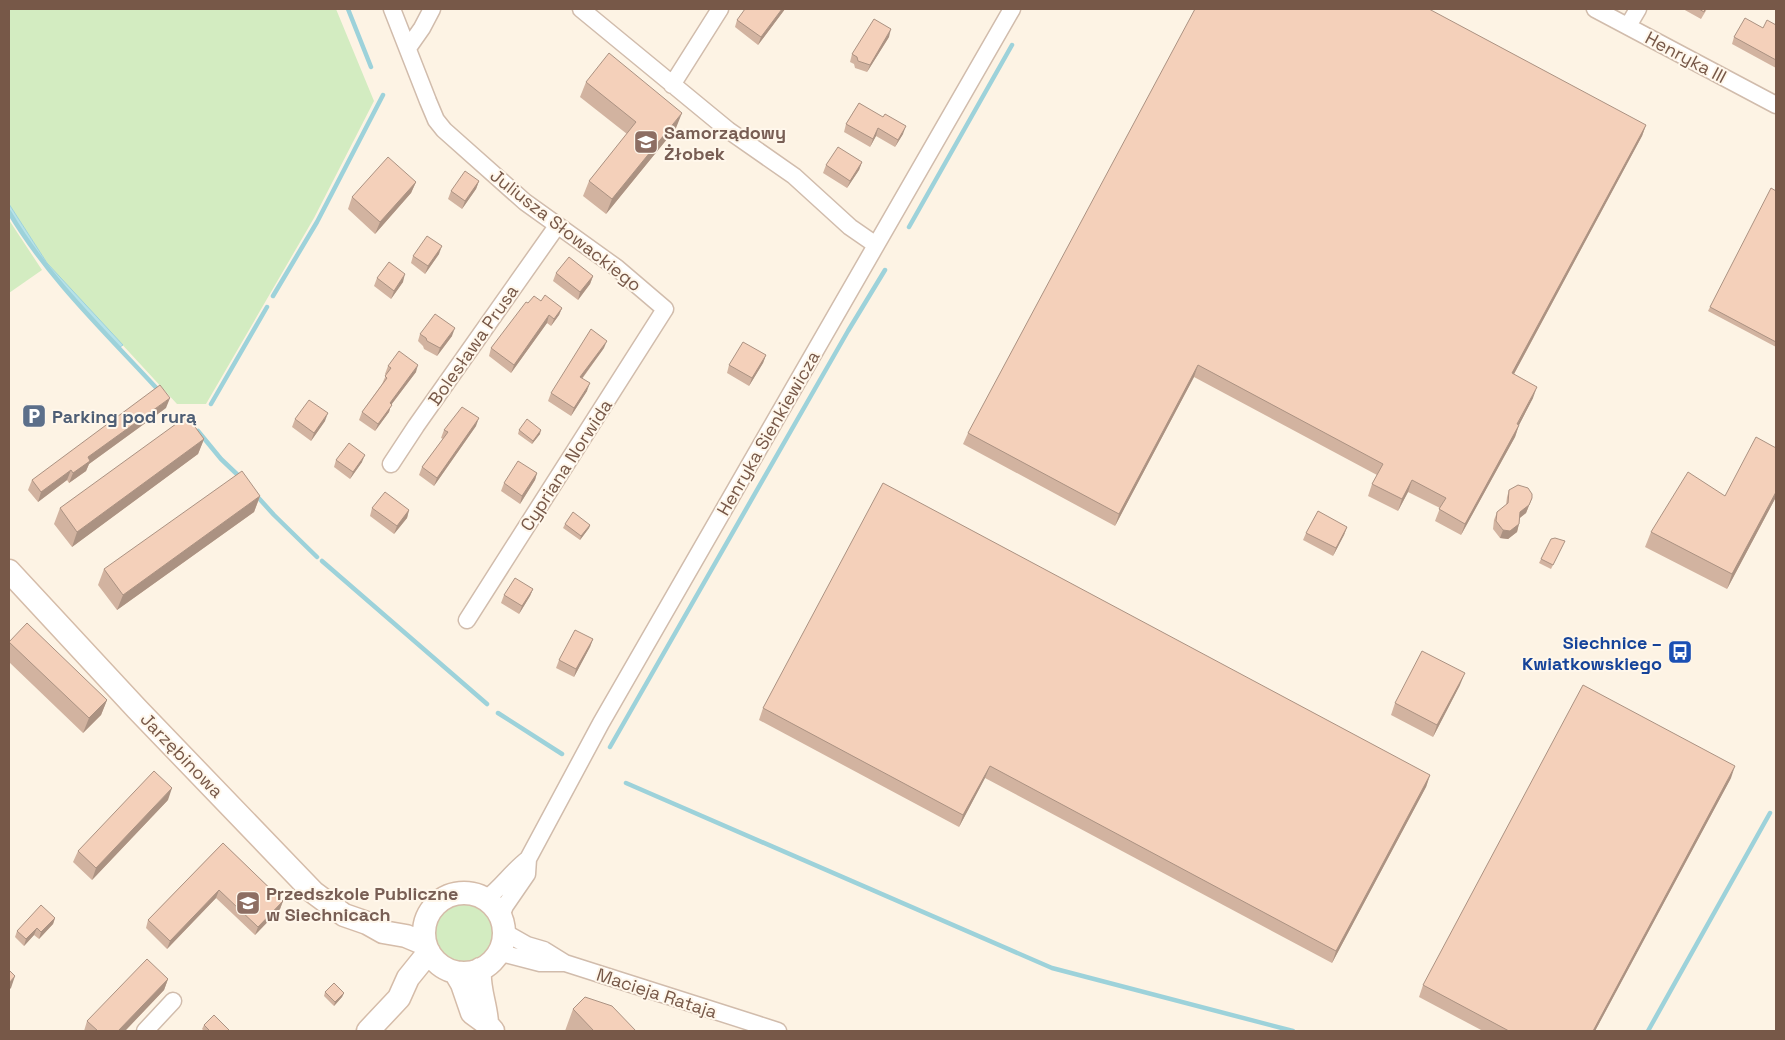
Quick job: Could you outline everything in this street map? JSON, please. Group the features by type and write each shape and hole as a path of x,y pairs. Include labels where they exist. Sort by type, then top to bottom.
{"street":[{"name":"Juliusza Słowackiego","path":"392,9 436,120 444,130 525,202 616,268 665,310"},
{"path":"408,48 432,9"},
{"path":"581,9 672,86 728,130 794,176 850,228 876,245"},
{"path":"672,86 720,9"},
{"name":"Henryka Sienkiewicza","path":"502,924 505,906 527,874 528,859 602,723 1012,9"},
{"name":"Henryka III","path":"1595,9 1776,105"},
{"path":"1628,26 1638,9"},
{"name":"Bolesława Prusa","path":"391,464 557,226"},
{"name":"Cypriana Norwida","path":"467,620 665,310"},
{"name":"Jarzębinowa","path":"9,571 137,709 313,892 344,915 367,923 383,932 426,940"},
{"name":"Henryka Sienkiewicza","path":"486,899 505,882 515,868 528,859"},
{"path":"368,1031 399,998 426,940 429,912 449,896 461,893 474,894 486,899 495,907 502,924 502,945 488,963 479,980 490,1028"},
{"name":"Macieja Rataja","path":"502,924 527,945 544,950 564,964"},
{"path":"426,940 438,964 450,970 468,973 488,963"},
{"name":"Macieja Rataja","path":"488,963 504,954 540,963 564,964 778,1031"},
{"path":"399,998 418,988 436,972 450,970"},
{"path":"450,970 462,984 472,1013 490,1028"},
{"path":"145,1031 174,1001"}],"green space":[{"path":"9,9 336,9 374,101 314,218 206,404 177,404 47,263 9,204"},
{"path":"9,220 42,270 9,293"},
{"path":"458,902 470,902 481,907 489,915 494,926 492,944 481,957 470,962 458,962 447,957 439,949 434,938 434,926 439,915 447,907"}],"water":[{"path":"9,204 47,263 123,345 120,347 47,268 21,233 9,212"}],"building":[{"path":"745,9 782,9 761,37 737,20"},
{"path":"1195,9 1429,9 1646,125 1512,373 1537,387 1517,424 1519,425 1465,524 1439,509 1446,498 1412,480 1402,499 1372,484 1383,464 1198,365 1119,514 968,433"},
{"path":"1745,18 1763,28 1767,20 1776,25 1776,60 1734,37"},
{"path":"874,19 891,29 870,65 858,61 857,57 852,54"},
{"name":"Samorządowy Żłobek","path":"609,53 682,113 612,199 589,181 636,122 586,82"},
{"path":"859,103 883,117 885,114 906,126 898,140 878,128 873,139 846,124"},
{"path":"838,147 862,162 850,181 826,165"},
{"path":"388,157 416,182 380,222 352,197"},
{"path":"465,171 479,181 465,201 451,191"},
{"path":"1771,188 1776,191 1776,342 1710,307"},
{"path":"427,236 442,246 428,266 413,256"},
{"path":"569,257 593,276 580,292 556,273"},
{"path":"389,262 405,274 394,291 377,278"},
{"path":"545,295 562,308 554,319 549,315 514,365 491,348 526,302 528,303 534,296 541,301"},
{"path":"435,314 455,328 440,348 427,341 420,334"},
{"path":"591,329 607,341 580,377 590,383 574,408 551,393"},
{"path":"743,342 766,355 752,378 729,365"},
{"path":"399,351 418,365 390,403 392,405 378,424 362,412 387,378 385,376 391,368 388,366"},
{"path":"160,385 170,398 88,457 90,461 73,473 71,470 41,492 32,480"},
{"path":"309,400 328,413 314,433 295,419"},
{"path":"462,407 479,418 437,478 422,467 448,432 444,430"},
{"path":"187,416 204,439 77,532 60,508"},
{"path":"527,419 541,430 533,441 519,430"},
{"path":"1756,437 1776,448 1776,492 1732,574 1651,532 1688,472 1725,496"},
{"path":"349,443 365,455 353,472 336,460"},
{"path":"518,461 537,473 522,496 504,483"},
{"path":"242,471 260,496 123,595 104,569"},
{"path":"883,483 1430,775 1336,951 990,766 963,815 763,708"},
{"path":"1518,485 1528,488 1532,498 1529,505 1520,512 1519,524 1510,531 1503,530 1496,521 1497,512 1508,503 1509,490"},
{"path":"385,492 409,510 397,526 372,508"},
{"path":"1318,511 1347,527 1336,548 1306,533"},
{"path":"573,512 590,525 581,536 565,524"},
{"path":"1555,538 1565,541 1553,565 1541,559 1551,539"},
{"path":"515,578 533,589 522,606 504,595"},
{"path":"27,623 107,700 89,718 9,642"},
{"path":"575,630 593,639 576,669 559,660"},
{"path":"1422,651 1465,673 1437,725 1395,703"},
{"path":"1583,685 1735,766 1593,1031 1509,1031 1423,985"},
{"path":"154,771 172,788 96,868 78,851"},
{"name":"Przedszkole Publiczne w Siechnicach","path":"223,843 283,901 258,927 219,890 170,941 148,920"},
{"path":"41,905 55,918 41,932 37,928 26,939 17,931"},
{"path":"147,959 168,979 118,1031 98,1031 87,1021"},
{"path":"9,970 15,976 9,983"},
{"path":"334,983 344,993 335,1002 325,992"},
{"path":"585,997 612,1006 636,1031 594,1031 573,1009"},
{"path":"214,1015 228,1031 210,1031 204,1025"}],"waterway":[{"path":"348,9 371,67"},
{"path":"909,227 1012,45"},
{"path":"273,296 317,222 383,95"},
{"path":"9,212 42,261 61,284 161,393"},
{"path":"610,747 848,331 885,270"},
{"path":"211,404 267,307"},
{"path":"198,431 221,459 242,479"},
{"path":"255,494 317,557"},
{"path":"322,561 487,704"},
{"path":"498,713 562,754"},
{"path":"626,783 1052,968 1293,1031"},
{"path":"1648,1031 1770,813"}],"place":[{"name":"Samorządowy Żłobek","path":"646,142"},
{"name":"Parking pod rurą","path":"34,416"},
{"name":"Siechnice – Kwiatkowskiego","path":"1680,652"},
{"name":"Przedszkole Publiczne w Siechnicach","path":"248,903"}]}
